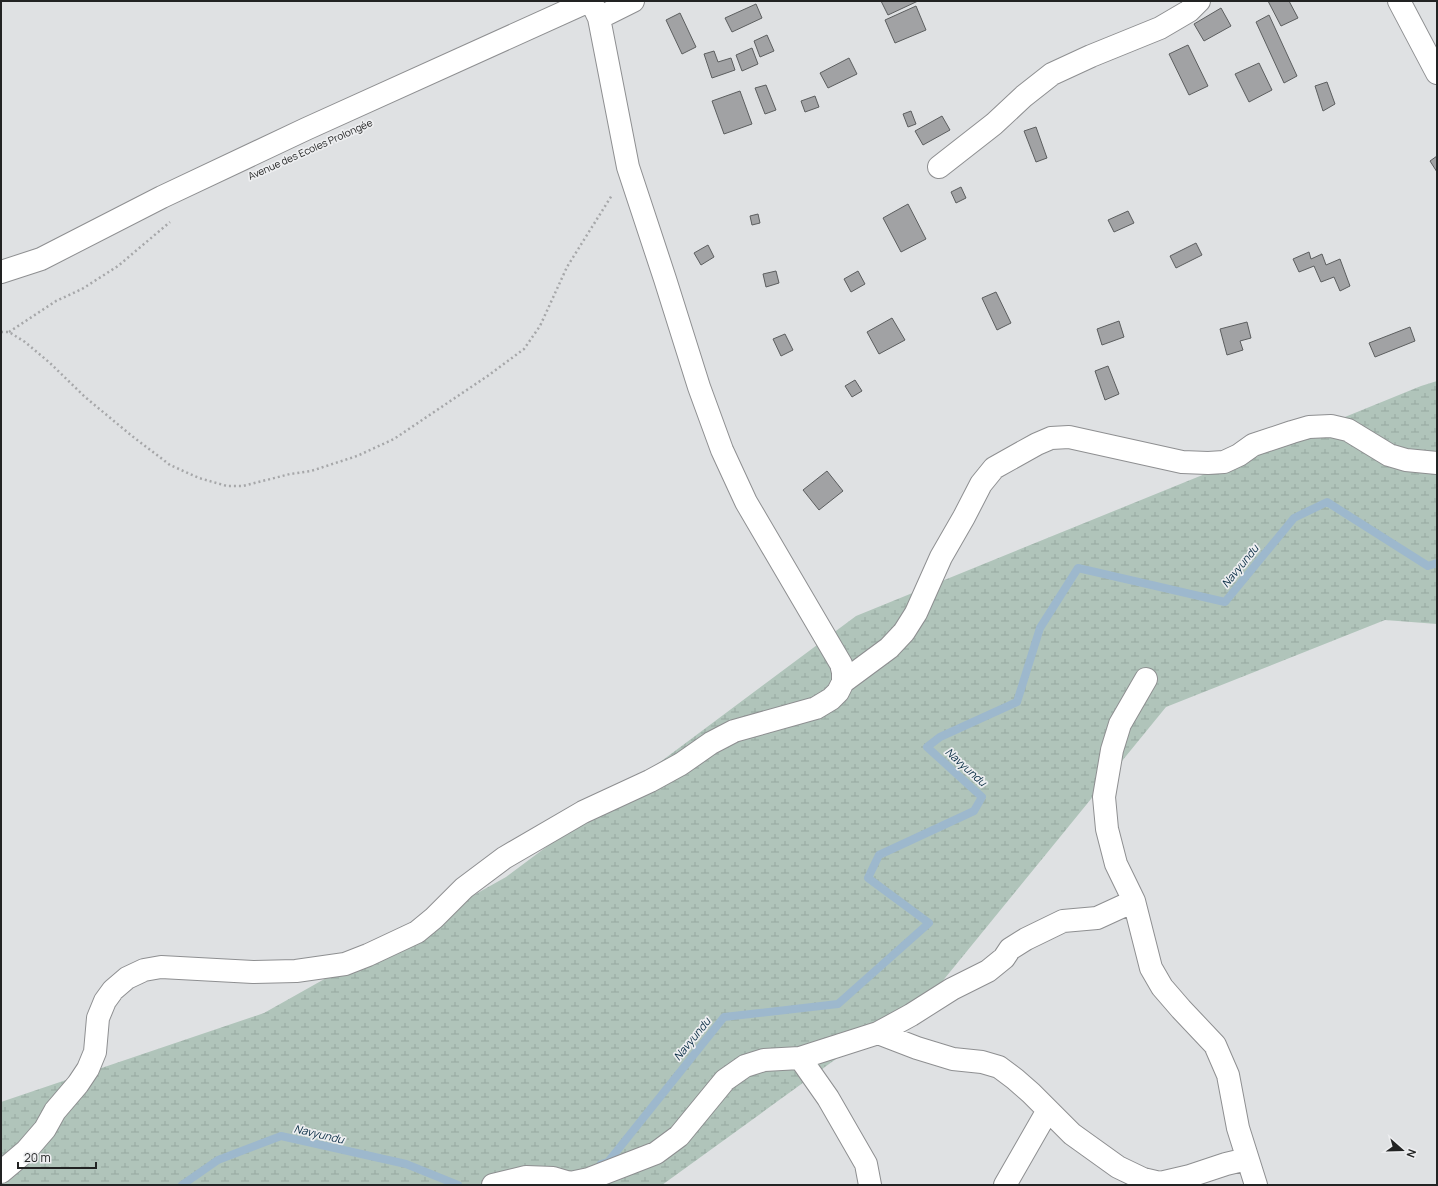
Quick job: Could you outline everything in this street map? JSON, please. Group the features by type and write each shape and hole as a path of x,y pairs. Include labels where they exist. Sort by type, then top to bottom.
{"street":[{"path":"1,272 41,259 176,190 306,129 593,7 633,1"},
{"path":"939,168 994,124 1024,96 1052,74 1091,56 1160,28 1189,11 1199,1"},
{"path":"1399,1 1437,73"},
{"path":"1,1172 26,1151 45,1129 55,1111 78,1084 88,1069 96,1052 98,1018 105,1001 113,990 127,978 144,970 161,967 254,972 296,971 345,964 368,956 417,932 434,918 464,888 504,858 583,812 650,781 681,764 711,743 734,731 816,708 831,699 838,692 843,682 841,664 746,502 722,450 699,387 628,167 593,7"},
{"path":"843,682 889,648 904,632 916,613 941,557 981,484 994,468 1025,450 1051,438 1069,437 1182,462 1208,463 1224,462 1239,455 1253,445 1292,432 1309,427 1331,426 1348,430 1389,455 1406,460 1437,463"},
{"path":"1146,679 1120,724 1112,750 1104,797 1108,829 1116,864 1134,901 1151,968 1162,987 1180,1009 1215,1045 1228,1075 1238,1128 1256,1185"},
{"path":"493,1185 526,1176 553,1178 570,1183 589,1179 656,1154 679,1136 725,1080 745,1066 764,1060 800,1058 878,1033 911,1015 952,989 988,971 1004,958 1010,949 1026,939 1063,921 1097,918 1134,901"},
{"path":"878,1033 917,1048 953,1059 982,1062 999,1068 1015,1079 1072,1134 1118,1167 1143,1179 1160,1183 1248,1159"},
{"path":"800,1058 828,1098 863,1158 866,1164 870,1185"},
{"path":"1005,1185 1048,1110"}],"path":[{"path":"9,332 30,346 91,402 170,465 199,478 227,486 243,486 290,474 311,471 357,456 394,439 489,375 524,349 540,326 567,267 628,167"},
{"path":"1,332 9,332 56,301 82,289 118,266 159,230 176,218"}],"green space":[{"path":"1437,381 1437,624 1385,620 1166,707 941,983 662,1185 1,1185 1,1102 264,1013 506,877 856,616 1421,386"}],"building":[{"path":"881,1 918,1 888,15"},
{"path":"1268,1 1289,1 1298,18 1281,26"},
{"path":"756,4 762,18 732,32 725,18"},
{"path":"916,6 926,30 895,43 885,20"},
{"path":"1221,8 1231,26 1204,41 1194,24"},
{"path":"680,13 696,47 682,54 666,20"},
{"path":"1269,15 1297,76 1284,83 1256,22"},
{"path":"767,35 774,51 760,57 754,41"},
{"path":"1188,45 1208,86 1189,95 1169,54"},
{"path":"752,48 758,64 742,71 736,55"},
{"path":"714,51 718,62 731,58 735,70 712,78 704,54"},
{"path":"849,58 857,74 828,88 820,73"},
{"path":"1259,63 1272,90 1249,102 1235,74"},
{"path":"1327,82 1335,104 1323,111 1315,86"},
{"path":"766,85 776,110 765,114 755,88"},
{"path":"740,91 752,124 724,134 712,101"},
{"path":"815,96 819,107 805,112 801,101"},
{"path":"911,111 916,124 908,127 903,114"},
{"path":"942,116 950,130 923,145 915,131"},
{"path":"1036,127 1047,158 1036,162 1024,131"},
{"path":"1437,156 1437,172 1430,161"},
{"path":"961,187 966,198 956,203 951,192"},
{"path":"908,204 926,239 901,252 883,218"},
{"path":"1128,211 1134,223 1114,232 1108,220"},
{"path":"758,214 760,223 752,225 750,216"},
{"path":"1196,243 1202,255 1176,268 1170,256"},
{"path":"708,245 714,257 701,265 694,253"},
{"path":"1309,252 1311,259 1322,254 1326,265 1340,259 1350,286 1340,291 1334,277 1321,282 1314,266 1299,272 1293,259"},
{"path":"776,271 779,283 766,287 763,274"},
{"path":"858,271 865,284 851,292 844,279"},
{"path":"996,292 1011,323 997,330 982,298"},
{"path":"892,318 905,340 879,354 867,332"},
{"path":"1119,321 1124,337 1102,345 1097,329"},
{"path":"1247,322 1251,338 1240,341 1243,350 1227,355 1220,329"},
{"path":"1410,327 1415,341 1375,357 1369,343"},
{"path":"785,334 793,350 781,356 773,339"},
{"path":"1108,366 1119,394 1105,400 1095,371"},
{"path":"855,380 862,391 852,397 845,386"},
{"path":"827,471 843,491 819,510 803,490"}],"waterway":[{"name":"Navyundu","path":"601,1164 608,1162 724,1017 838,1004 929,923 868,878 879,855 974,811 982,797 927,747 940,737 1017,702 1040,628 1078,568 1225,602 1294,518 1327,502 1428,566 1437,563"},
{"name":"Navyundu","path":"182,1185 218,1160 281,1136 406,1164 458,1185"}]}
